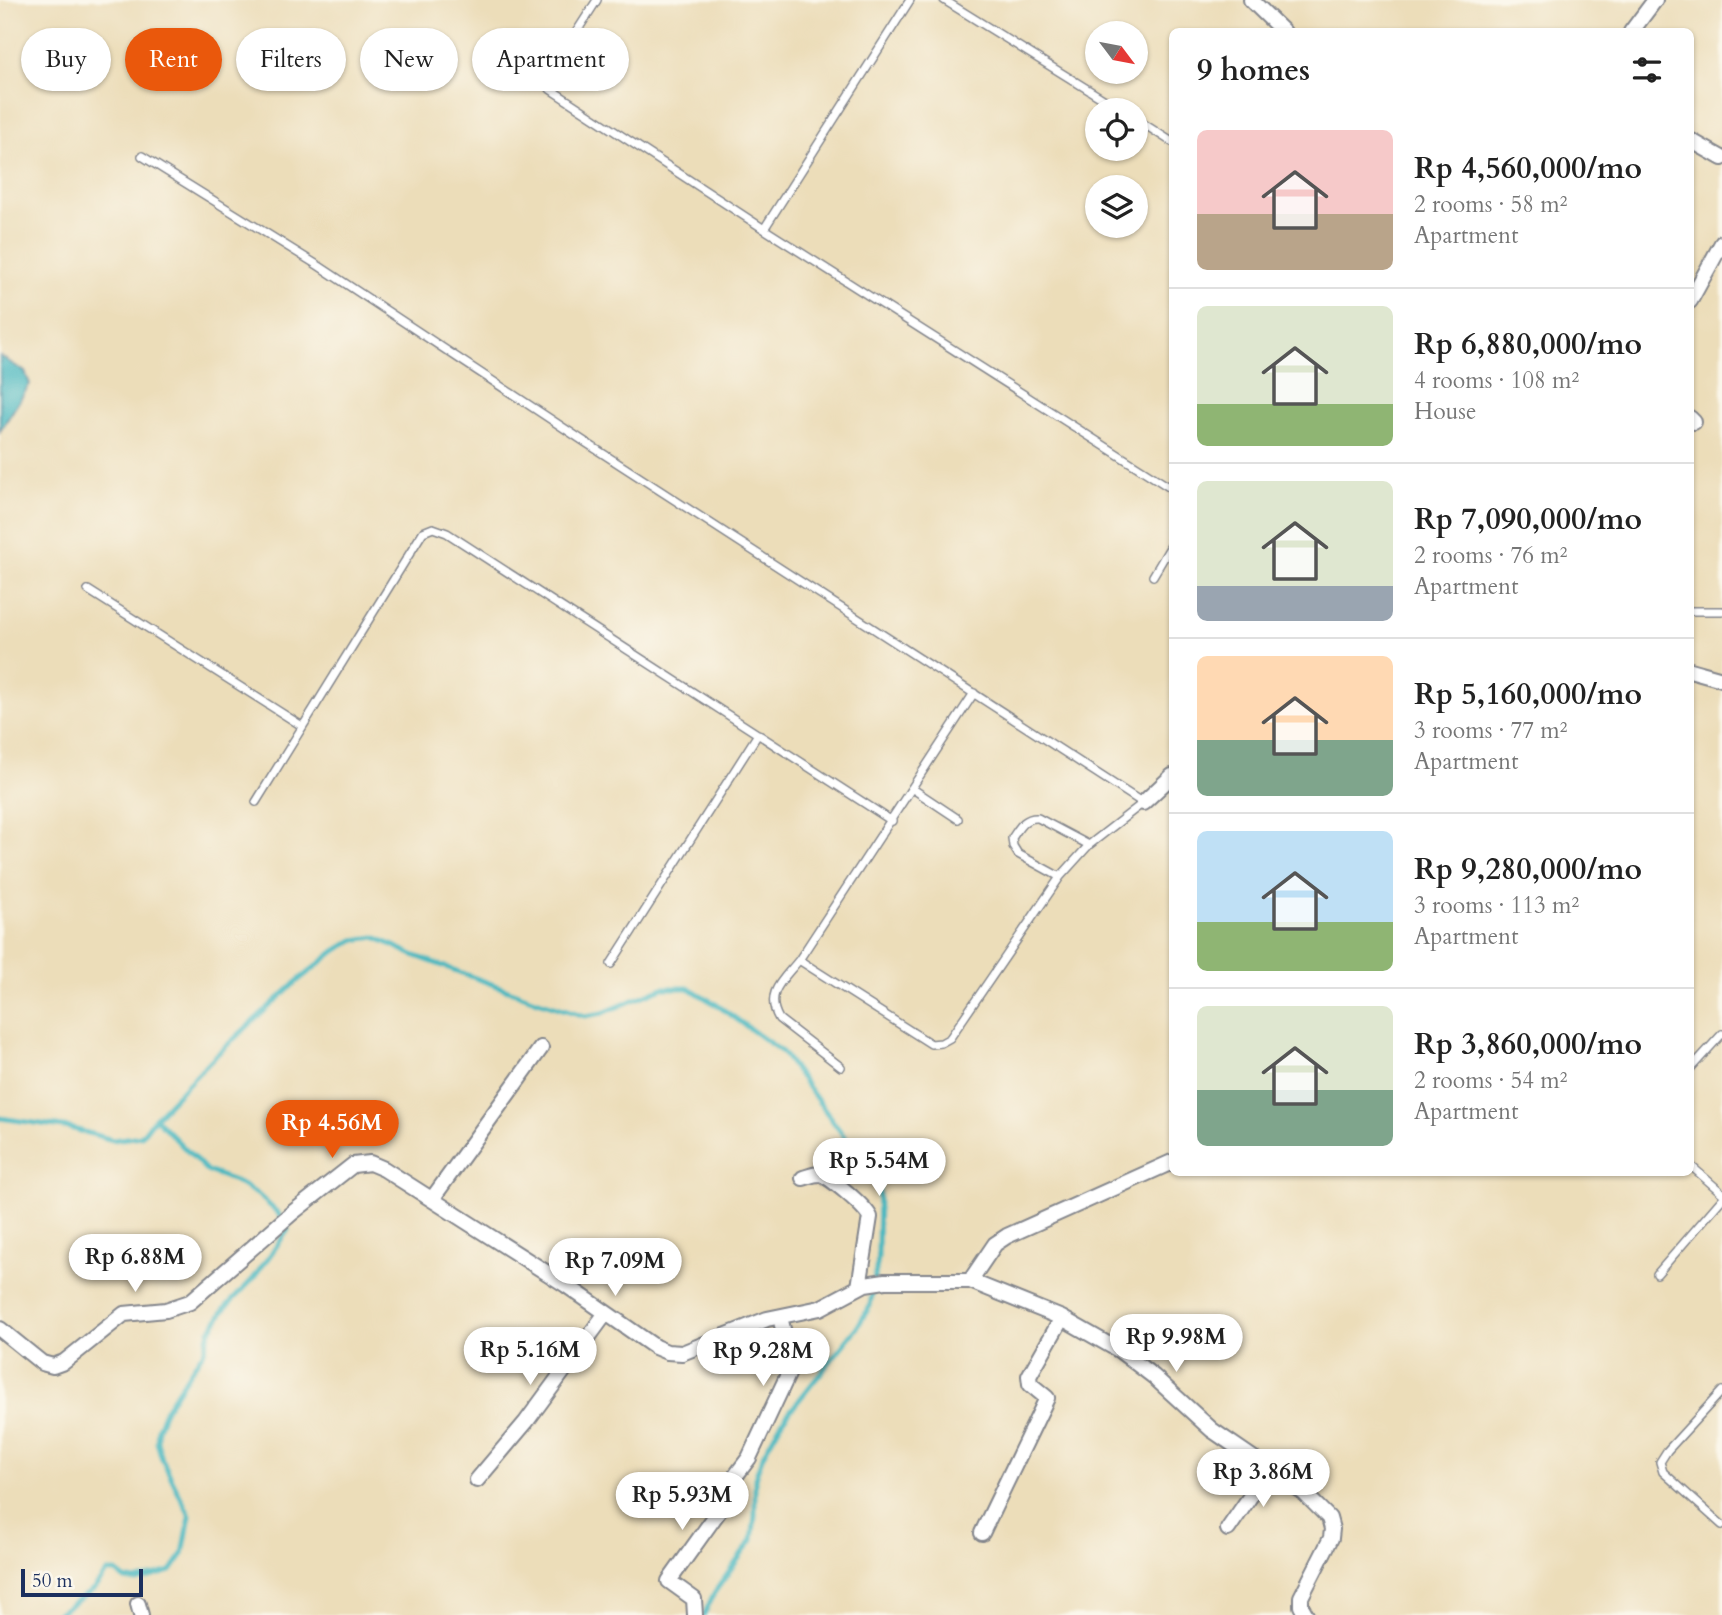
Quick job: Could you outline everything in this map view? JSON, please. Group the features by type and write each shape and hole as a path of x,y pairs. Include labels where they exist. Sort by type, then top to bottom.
{"street":[{"path":"1251,0 1280,28"},
{"path":"1634,28 1655,0"},
{"path":"1694,143 1722,158"},
{"path":"1694,294 1722,243"},
{"path":"1694,671 1722,679"},
{"path":"1143,803 1169,779"},
{"path":"432,1199 541,1048"},
{"path":"0,1329 42,1363 53,1366 71,1357 124,1314 166,1310 190,1302 292,1213 353,1165 361,1163 370,1163 384,1169 655,1347 667,1352 682,1353 767,1319 820,1308 862,1286 886,1281 970,1281 1062,1318 1120,1351 1153,1376 1212,1430 1304,1493 1319,1507 1329,1518 1331,1538 1301,1597 1300,1605 1306,1615"},
{"path":"970,1281 995,1244 1007,1236 1169,1163"},
{"path":"803,1178 821,1175 865,1209 870,1217 862,1286"},
{"path":"477,1480 526,1422 606,1313"},
{"path":"695,1615 694,1599 669,1581 719,1511 721,1504 718,1499 749,1458 792,1366 780,1317"},
{"path":"982,1532 1046,1398 1030,1384 1029,1376 1062,1318"},
{"path":"1228,1530 1269,1469"}],"lane":[{"path":"597,0 550,73 550,89 555,94 1169,487"},
{"path":"764,229 910,0"},
{"path":"944,0 1102,98"},
{"path":"1148,127 1169,140"},
{"path":"142,156 319,266 584,442 1143,803 1089,845 1060,877 950,1038 941,1043 932,1044 923,1039 799,960"},
{"path":"256,802 423,532 433,528 447,533 892,821"},
{"path":"1153,576 1169,549"},
{"path":"88,590 302,726"},
{"path":"1694,611 1722,611"},
{"path":"841,1067 779,1019 772,995 799,960 892,821 974,693"},
{"path":"611,964 758,734"},
{"path":"913,789 958,819"},
{"path":"1060,877 1018,855 1012,838 1025,821 1031,817 1038,818 1089,845"},
{"path":"1694,1065 1722,1034"},
{"path":"1694,1168 1722,1193"},
{"path":"1657,1274 1722,1199"},
{"path":"1722,1391 1660,1462 1663,1472 1722,1525"}],"water":[{"path":"0,356 25,372 30,384 0,431"}],"waterway":[{"path":"55,1615 93,1590 107,1572 116,1572 125,1579 136,1581 171,1571 183,1554 190,1516 162,1459 157,1442 158,1428 166,1408 204,1351 210,1331 226,1307 253,1279 288,1230 278,1213 257,1194 235,1181 207,1171 155,1118 212,1059 295,983 335,951 354,940 375,937 413,955 585,1016 603,1013 662,988 689,988 782,1052 846,1139 874,1159 879,1181 878,1258 870,1306 856,1329 783,1420 763,1455 755,1478 752,1540 714,1593 704,1615"},
{"path":"0,1118 70,1128 113,1140 141,1136 155,1118"}]}
